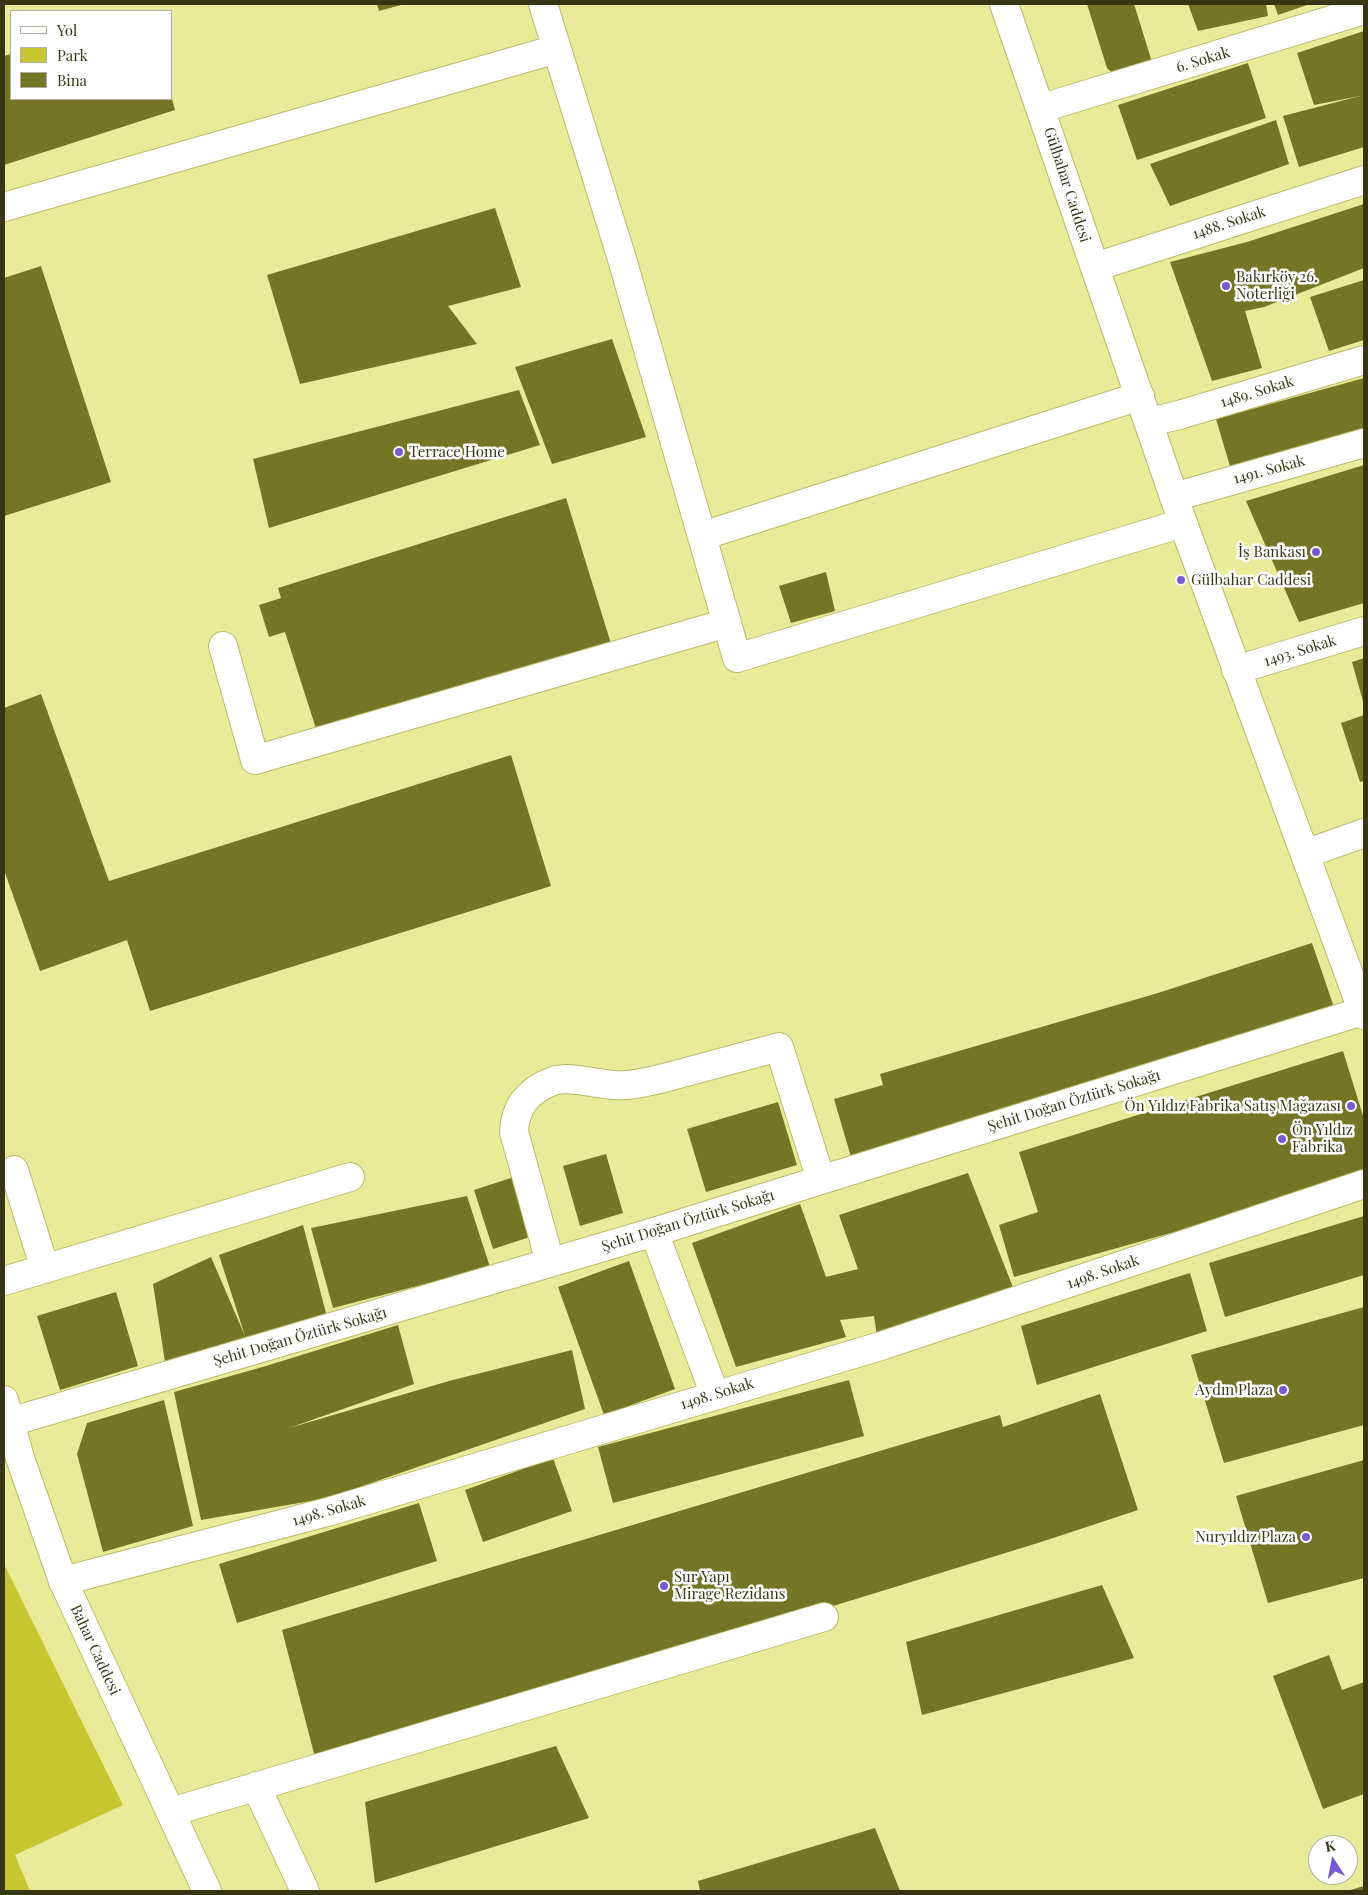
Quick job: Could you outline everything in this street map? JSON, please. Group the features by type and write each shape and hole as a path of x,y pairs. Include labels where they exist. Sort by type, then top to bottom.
{"street":[{"path":"544,4 622,259 737,658 1183,522"},
{"name":"Gülbahar Caddesi","path":"1004,4 1042,108 1183,522 1364,1013"},
{"name":"6. Sokak","path":"1042,108 1364,10"},
{"path":"4,207 558,49"},
{"name":"1488. Sokak","path":"1095,267 1364,180"},
{"name":"1489. Sokak","path":"1149,422 1179,415 1364,360"},
{"path":"702,536 1140,396"},
{"name":"1491. Sokak","path":"1174,496 1364,443"},
{"path":"223,646 255,760 726,623"},
{"name":"1493. Sokak","path":"1236,670 1364,631"},
{"path":"1305,854 1364,833"},
{"name":"Şehit Doğan Öztürk Sokağı","path":"7,1411 654,1232 1364,1013"},
{"path":"550,1262 514,1132 517,1111 522,1102 534,1091 552,1082 567,1078 605,1086 647,1082 779,1047 820,1180"},
{"path":"14,1170 45,1269"},
{"path":"4,1281 350,1177"},
{"name":"1498. Sokak","path":"62,1581 331,1511 884,1345 1364,1184"},
{"path":"654,1232 715,1395"},
{"name":"Bahar Caddesi","path":"7,1411 20,1458 62,1581 207,1891"},
{"path":"171,1812 824,1617"},
{"path":"256,1786 306,1891"}],"green space":[{"path":"4,1564 123,1805 15,1855 30,1891 4,1891"}],"building":[{"path":"377,4 405,4 379,11"},
{"path":"1087,4 1134,4 1152,62 1114,74 1107,68"},
{"path":"1188,4 1266,4 1268,16 1198,31"},
{"path":"1274,4 1310,4 1278,15"},
{"path":"1364,31 1364,147 1299,167 1283,116 1360,96 1314,105 1297,53"},
{"path":"10,54 10,100 172,99 175,110 4,165 4,56"},
{"path":"1248,63 1266,118 1137,160 1118,105"},
{"path":"1276,120 1289,164 1170,206 1150,164"},
{"path":"1364,204 1364,268 1264,307 1245,311 1262,368 1212,381 1170,262 1247,242"},
{"path":"495,208 521,287 448,306 477,344 300,384 267,275"},
{"path":"41,266 111,482 4,516 4,278"},
{"path":"1364,280 1364,340 1329,351 1310,297"},
{"path":"612,339 646,437 552,464 515,367"},
{"path":"1364,378 1364,437 1232,473 1216,419"},
{"name":"Terrace Home","path":"519,390 540,445 269,528 253,459"},
{"name":"İş Bankası","path":"1364,465 1364,603 1299,622 1246,501"},
{"path":"566,498 612,647 319,738 285,632 269,637 259,605 281,598 278,588"},
{"path":"826,572 835,611 791,623 779,586"},
{"path":"1364,658 1364,705 1352,662"},
{"path":"41,694 109,881 511,755 551,886 150,1011 127,940 40,971 4,870 4,708"},
{"path":"1364,715 1364,781 1360,782 1341,723"},
{"path":"1312,943 1335,1010 851,1157 834,1099 883,1085 880,1074 1158,993"},
{"path":"1343,1051 1364,1119 1364,1174 1224,1218 1014,1277 999,1225 1038,1212 1019,1152"},
{"path":"778,1102 797,1165 706,1192 687,1129"},
{"path":"606,1154 623,1213 580,1226 563,1166"},
{"path":"968,1173 1016,1295 877,1336 874,1316 840,1320 846,1337 736,1367 692,1243 800,1204 826,1277 858,1269 839,1215"},
{"path":"514,1177 533,1236 493,1249 474,1190"},
{"path":"467,1196 490,1267 333,1308 311,1228"},
{"path":"1364,1216 1364,1275 1225,1317 1209,1263"},
{"path":"303,1225 327,1317 165,1362 153,1284 211,1257 245,1336 219,1255"},
{"path":"629,1261 675,1389 604,1415 558,1287"},
{"path":"1190,1273 1207,1331 1037,1385 1021,1326"},
{"path":"116,1292 138,1366 60,1390 37,1316"},
{"name":"Aydın Plaza","path":"1364,1307 1364,1425 1224,1463 1191,1355"},
{"path":"398,1325 414,1384 289,1428 449,1381 572,1350 585,1409 328,1498 201,1520 174,1392"},
{"path":"849,1380 864,1436 613,1503 598,1447"},
{"name":"Sur Yapı Mirage Rezidans","path":"1100,1394 1138,1510 1041,1542 317,1765 282,1630 1000,1415 1003,1427"},
{"path":"164,1400 193,1526 103,1552 77,1454 87,1423"},
{"path":"553,1458 572,1511 483,1542 465,1490"},
{"name":"Nuryıldız Plaza","path":"1364,1460 1364,1578 1268,1603 1236,1496"},
{"path":"419,1503 437,1561 237,1623 219,1564"},
{"path":"1102,1585 1134,1658 922,1715 906,1642"},
{"path":"1329,1655 1342,1690 1364,1682 1364,1794 1323,1809 1273,1676"},
{"path":"556,1746 589,1818 375,1883 365,1802"},
{"path":"875,1828 900,1891 700,1891 698,1881"},
{"path":"1364,1886 1364,1891 1347,1891"}],"place":[{"name":"Bakırköy 26. Noterliği","path":"1226,286"},
{"name":"Terrace Home","path":"399,452"},
{"name":"İş Bankası","path":"1316,552"},
{"name":"Gülbahar Caddesi","path":"1181,580"},
{"name":"Ön Yıldız Fabrika Satış Mağazası","path":"1351,1106"},
{"name":"Ön Yıldız Fabrika","path":"1282,1139"},
{"name":"Aydın Plaza","path":"1283,1390"},
{"name":"Nuryıldız Plaza","path":"1306,1537"},
{"name":"Sur Yapı Mirage Rezidans","path":"664,1586"}]}
